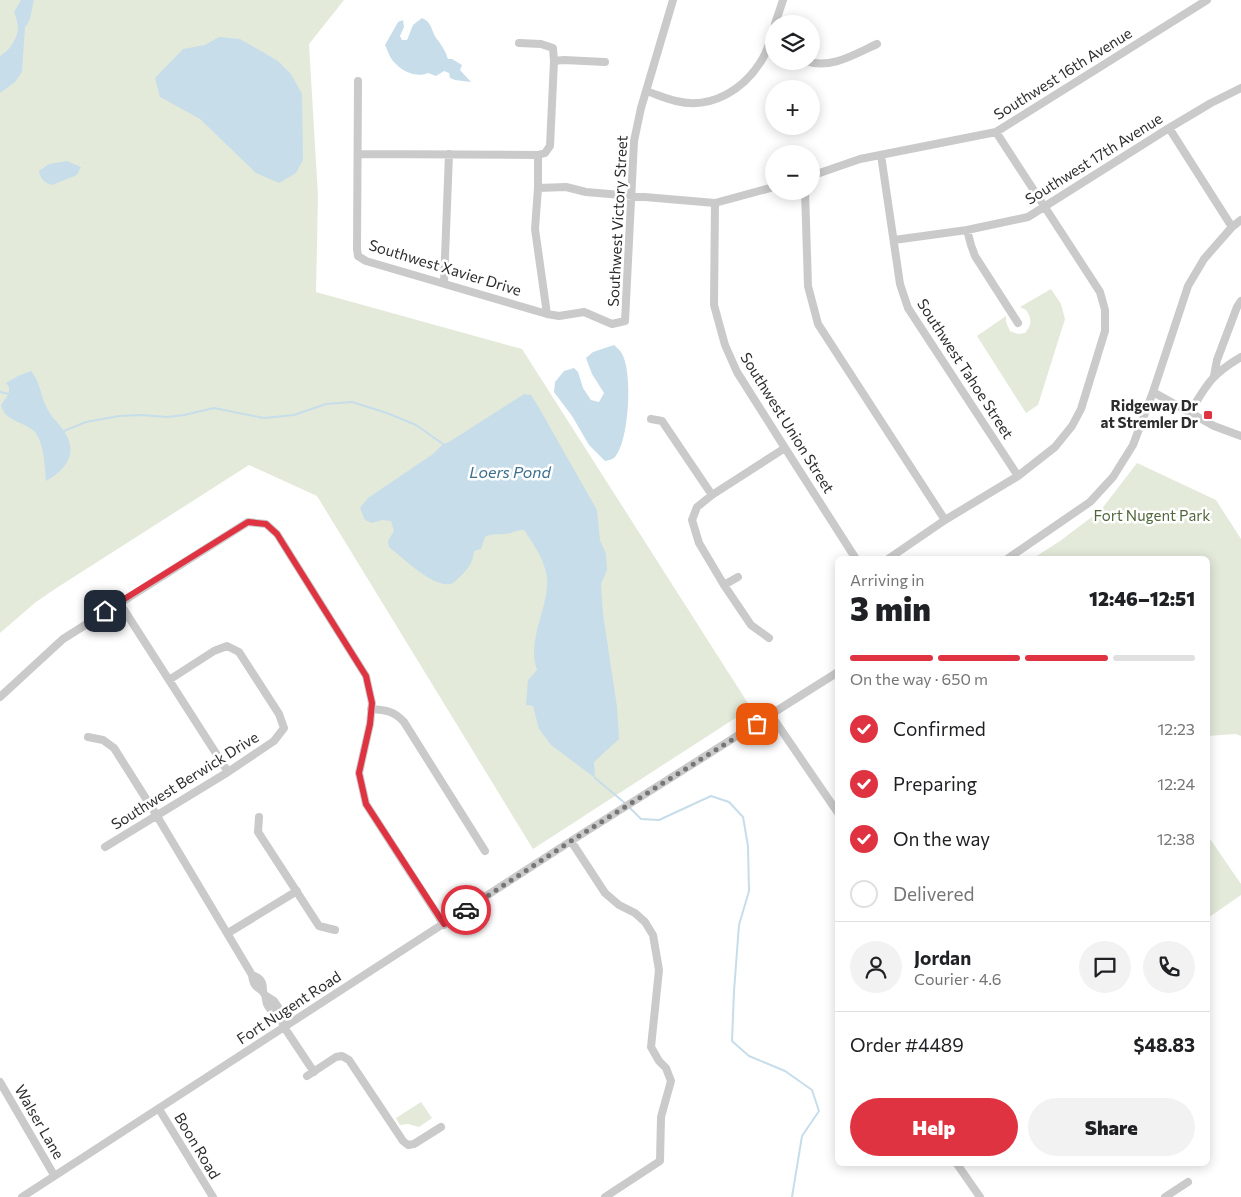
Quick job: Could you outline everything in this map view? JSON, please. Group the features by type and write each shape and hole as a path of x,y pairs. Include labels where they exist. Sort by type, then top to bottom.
{"street":[{"name":"Southwest Victory Street","path":"547,314 559,316 584,312 612,324 626,321 634,141 646,91 673,0"},
{"path":"778,15 783,0"},
{"name":"Southwest 16th Avenue","path":"820,173 860,159 996,132 1205,0"},
{"path":"358,154 538,155 545,153 550,146 553,48 541,44 519,43"},
{"path":"820,64 825,65 846,58 877,44"},
{"path":"646,91 676,101 702,103 719,99 735,90 750,76 765,55"},
{"path":"554,61 605,62"},
{"name":"Southwest Xavier Drive","path":"358,81 356,249 358,256 366,261 547,314"},
{"name":"Southwest 17th Avenue","path":"894,240 967,230 1028,217 1169,128 1241,88"},
{"path":"1169,128 1232,226"},
{"path":"892,556 946,520 1018,476 1055,447 1072,426 1081,409 1105,331 1105,310 1100,292 996,132"},
{"path":"444,283 448,154"},
{"path":"538,155 535,229 547,314"},
{"name":"Southwest Tahoe Street","path":"882,155 900,284 908,308 1018,476"},
{"path":"538,188 566,187 586,192 714,203 765,189"},
{"path":"806,200 808,286 818,324 946,520"},
{"name":"Southwest Union Street","path":"714,203 714,305 726,345 737,372 854,556"},
{"path":"1011,556 1090,502 1113,477 1133,445 1153,392 1188,286 1204,259 1232,226 1241,220"},
{"path":"967,230 970,245 975,256 1018,324"},
{"path":"1214,376 1217,360 1241,301"},
{"path":"1190,412 1207,383 1241,357"},
{"path":"1153,392 1214,426 1241,436"},
{"path":"651,419 662,421 712,495"},
{"path":"769,638 751,626 724,585 699,543 692,520 697,507 712,495 785,448"},
{"path":"0,697 64,639 119,602 248,522 266,524 277,534 366,676 372,703 370,724 359,773 366,804 444,924"},
{"path":"724,585 738,577"},
{"path":"119,602 228,772"},
{"name":"Southwest Berwick Drive","path":"105,847 228,772 274,741 284,728 279,714 239,652 227,646 214,650 169,680"},
{"name":"Fort Nugent Road","path":"22,1197 571,841 835,674"},
{"path":"371,710 388,710 396,714 404,722 485,851"},
{"path":"772,715 835,809"},
{"path":"88,737 103,740 114,748 228,932 252,975 263,984 264,994 274,1001 280,1010 278,1015 310,1074 336,1057 342,1056 347,1058 401,1140 408,1144 414,1144 442,1127"},
{"path":"259,817 258,832 319,926 335,930"},
{"path":"571,841 605,893 619,905 635,913 645,922 653,935 659,970 651,1047 659,1061 666,1068 671,1081 661,1117 660,1161 605,1197"},
{"path":"228,932 297,891"},
{"name":"Walser Lane","path":"0,1082 54,1175"},
{"name":"Boon Road","path":"159,1109 213,1197"},
{"path":"959,1166 980,1197"},
{"path":"1165,1197 1188,1182"}],"green space":[{"path":"0,0 344,0 309,44 318,196 316,292 522,349 751,708 533,849 317,496 249,465 55,589 36,602 0,633"},
{"path":"1051,289 1061,304 1065,319 1038,405 1026,413 977,336 1006,316 1006,322 1010,331 1018,334 1025,333 1030,325 1030,319 1026,310 1020,307"},
{"name":"Fort Nugent Park","path":"1137,463 1216,500 1241,539 1241,736 1236,734 1210,736 1210,556 1037,556 1101,510"},
{"path":"1210,839 1241,884 1241,895 1210,917"},
{"path":"421,1102 432,1118 419,1127 408,1124 400,1125 396,1118"}],"water":[{"path":"21,0 34,0 30,18 25,27 22,72 15,82 0,93 0,56 9,48 16,37 18,27 14,12"},
{"path":"422,18 430,24 448,59 452,59 462,65 460,70 471,82 450,78 449,73 444,71 436,76 428,73 419,75 410,73 393,61 385,45 398,22 403,20 404,27 400,36 402,40 407,40 413,25"},
{"path":"219,37 240,39 278,61 291,74 302,94 303,160 296,173 279,183 256,173 200,119 160,97 155,78 183,49 205,45"},
{"path":"67,161 81,167 77,175 52,185 45,182 39,171 49,164"},
{"path":"614,345 621,353 628,375 628,406 624,437 620,449 614,458 605,461 589,445 572,416 554,392 555,382 564,371 574,368 578,372 583,388 591,400 599,402 604,393 592,374 586,358 593,352"},
{"path":"31,371 48,410 64,431 70,447 70,454 64,466 46,481 43,454 37,435 30,428 7,415 1,405 9,394 9,387 6,383"},
{"name":"Loers Pond","path":"524,394 531,395 538,406 597,510 600,540 606,554 607,570 601,584 603,614 617,707 619,739 594,762 595,778 551,745 539,729 533,706 526,705 528,680 537,670 534,660 535,639 546,597 547,579 544,564 524,530 485,537 481,549 474,551 469,567 453,583 446,584 429,578 389,547 388,541 394,531 391,521 382,520 372,523 365,520 360,508 368,498 433,454 443,444"}],"waterway":[{"path":"0,392 9,394"},
{"path":"64,431 86,422 119,416 167,417 214,408 264,418 294,415 326,404 352,402 416,425 443,444"},
{"path":"595,778 626,804"},
{"path":"630,808 641,819 659,820 711,796 729,802 743,817 748,846 749,891 739,925 732,1041 749,1056 785,1071 812,1090 819,1111 802,1136 792,1197"}],"way so far":[{"path":"466,910 571,841 757,724"}],"place":[{"name":"Ridgeway Dr at Stremler Dr","path":"1208,415"}],"route":[{"path":"105,611 248,522 266,524 277,534 366,676 372,703 370,724 359,773 366,804 444,924 466,910"}]}
